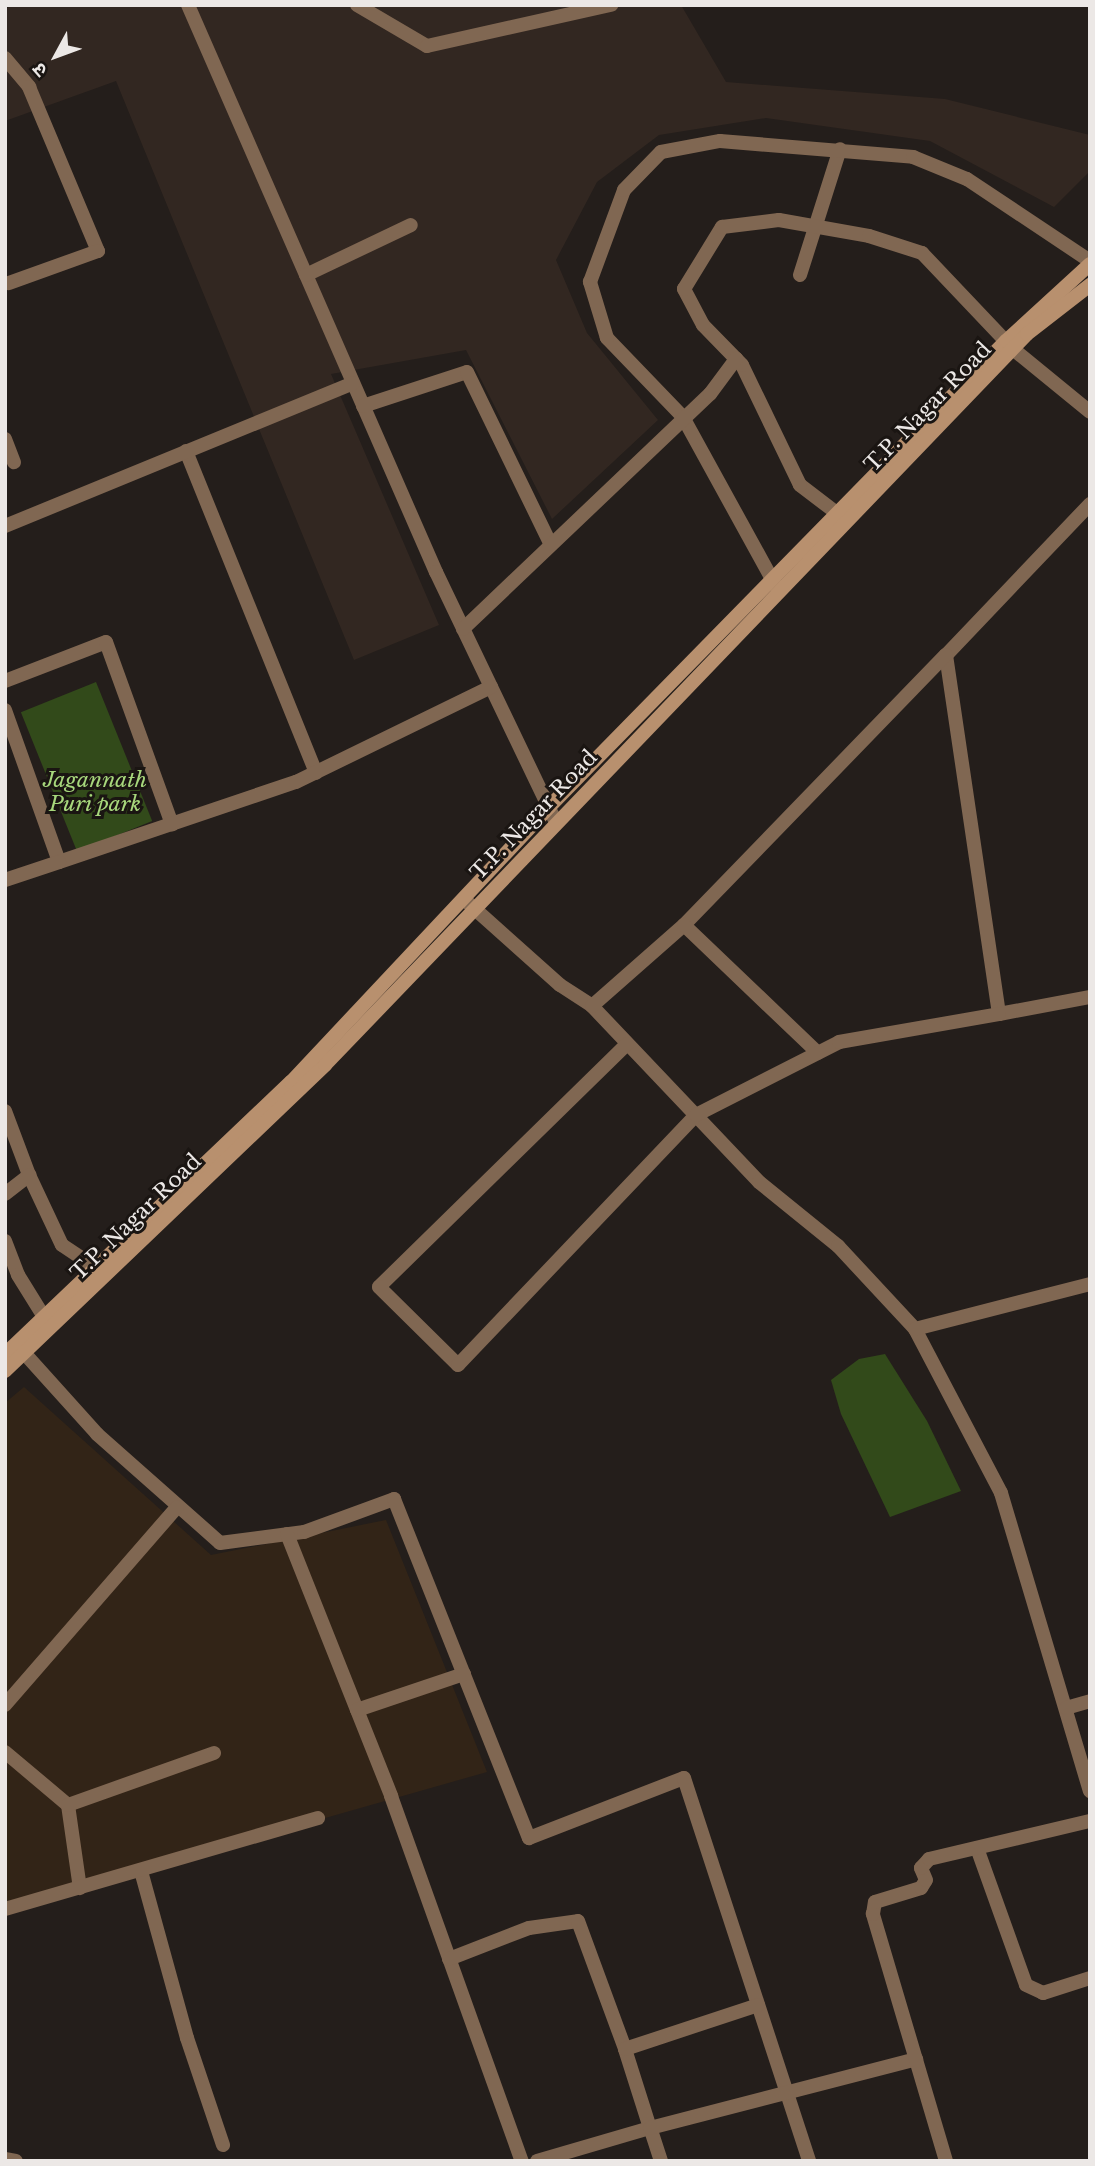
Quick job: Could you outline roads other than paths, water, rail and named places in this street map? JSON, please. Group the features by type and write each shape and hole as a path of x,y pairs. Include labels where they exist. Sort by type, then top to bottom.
{"main road":[{"path":"5,1354 20,1348 44,1317 98,1269 291,1082 468,903 549,807 776,586 838,514 1090,262"},
{"name":"T.P. Nagar Road","path":"5,1371 20,1348 325,1065 468,903 556,822 776,586 1009,345 1090,285"}],"street":[{"path":"188,5 463,629 556,822"},
{"path":"357,5 427,46 611,5"},
{"path":"5,58 29,87 97,251 9,283"},
{"path":"776,586 683,417 607,338 590,282 624,190 661,152 720,141 913,157 967,179 1090,262"},
{"path":"800,275 818,227 840,149"},
{"path":"838,514 800,485 736,359 703,325 684,289 722,226 779,220 922,253 1009,345 1090,412"},
{"path":"306,275 411,225"},
{"path":"463,629 710,394 736,359"},
{"path":"363,406 467,372 551,545"},
{"path":"5,526 353,383"},
{"path":"5,439 14,462"},
{"path":"186,451 316,773"},
{"path":"592,1006 684,925 1090,505"},
{"path":"5,681 106,642 172,824"},
{"path":"946,655 999,1014"},
{"path":"5,880 316,773 491,687"},
{"path":"5,710 60,862"},
{"path":"468,903 560,985 592,1006 760,1182 838,1246 915,1329 1001,1493 1090,1791"},
{"path":"684,925 818,1053"},
{"path":"627,1044 379,1287 458,1365 696,1115 839,1042 1090,997"},
{"path":"5,1111 29,1175 62,1245 98,1269"},
{"path":"5,1194 29,1175"},
{"path":"5,1241 18,1275 44,1317"},
{"path":"915,1329 1090,1284"},
{"path":"20,1348 97,1434 220,1543 304,1532 394,1499 529,1838 684,1778 809,2161"},
{"path":"5,1705 177,1507"},
{"path":"287,1534 357,1710 522,2161"},
{"path":"357,1710 464,1674"},
{"path":"1066,1709 1090,1701"},
{"path":"5,1752 68,1805 79,1888"},
{"path":"68,1805 214,1753"},
{"path":"5,1909 318,1818"},
{"path":"946,2161 873,1914 875,1902 921,1888 926,1880 921,1868 929,1859 1090,1821"},
{"path":"977,1848 1026,1985 1043,1993 1090,1978"},
{"path":"141,1871 187,2038 223,2145"},
{"path":"449,1959 529,1928 578,1920 625,2049 661,2161"},
{"path":"625,2049 758,2005"},
{"path":"537,2161 650,2128 916,2059"},
{"path":"5,2159 16,2161"}],"park label":[{"name":"Jagannath Puri park","path":"95,792"}]}
